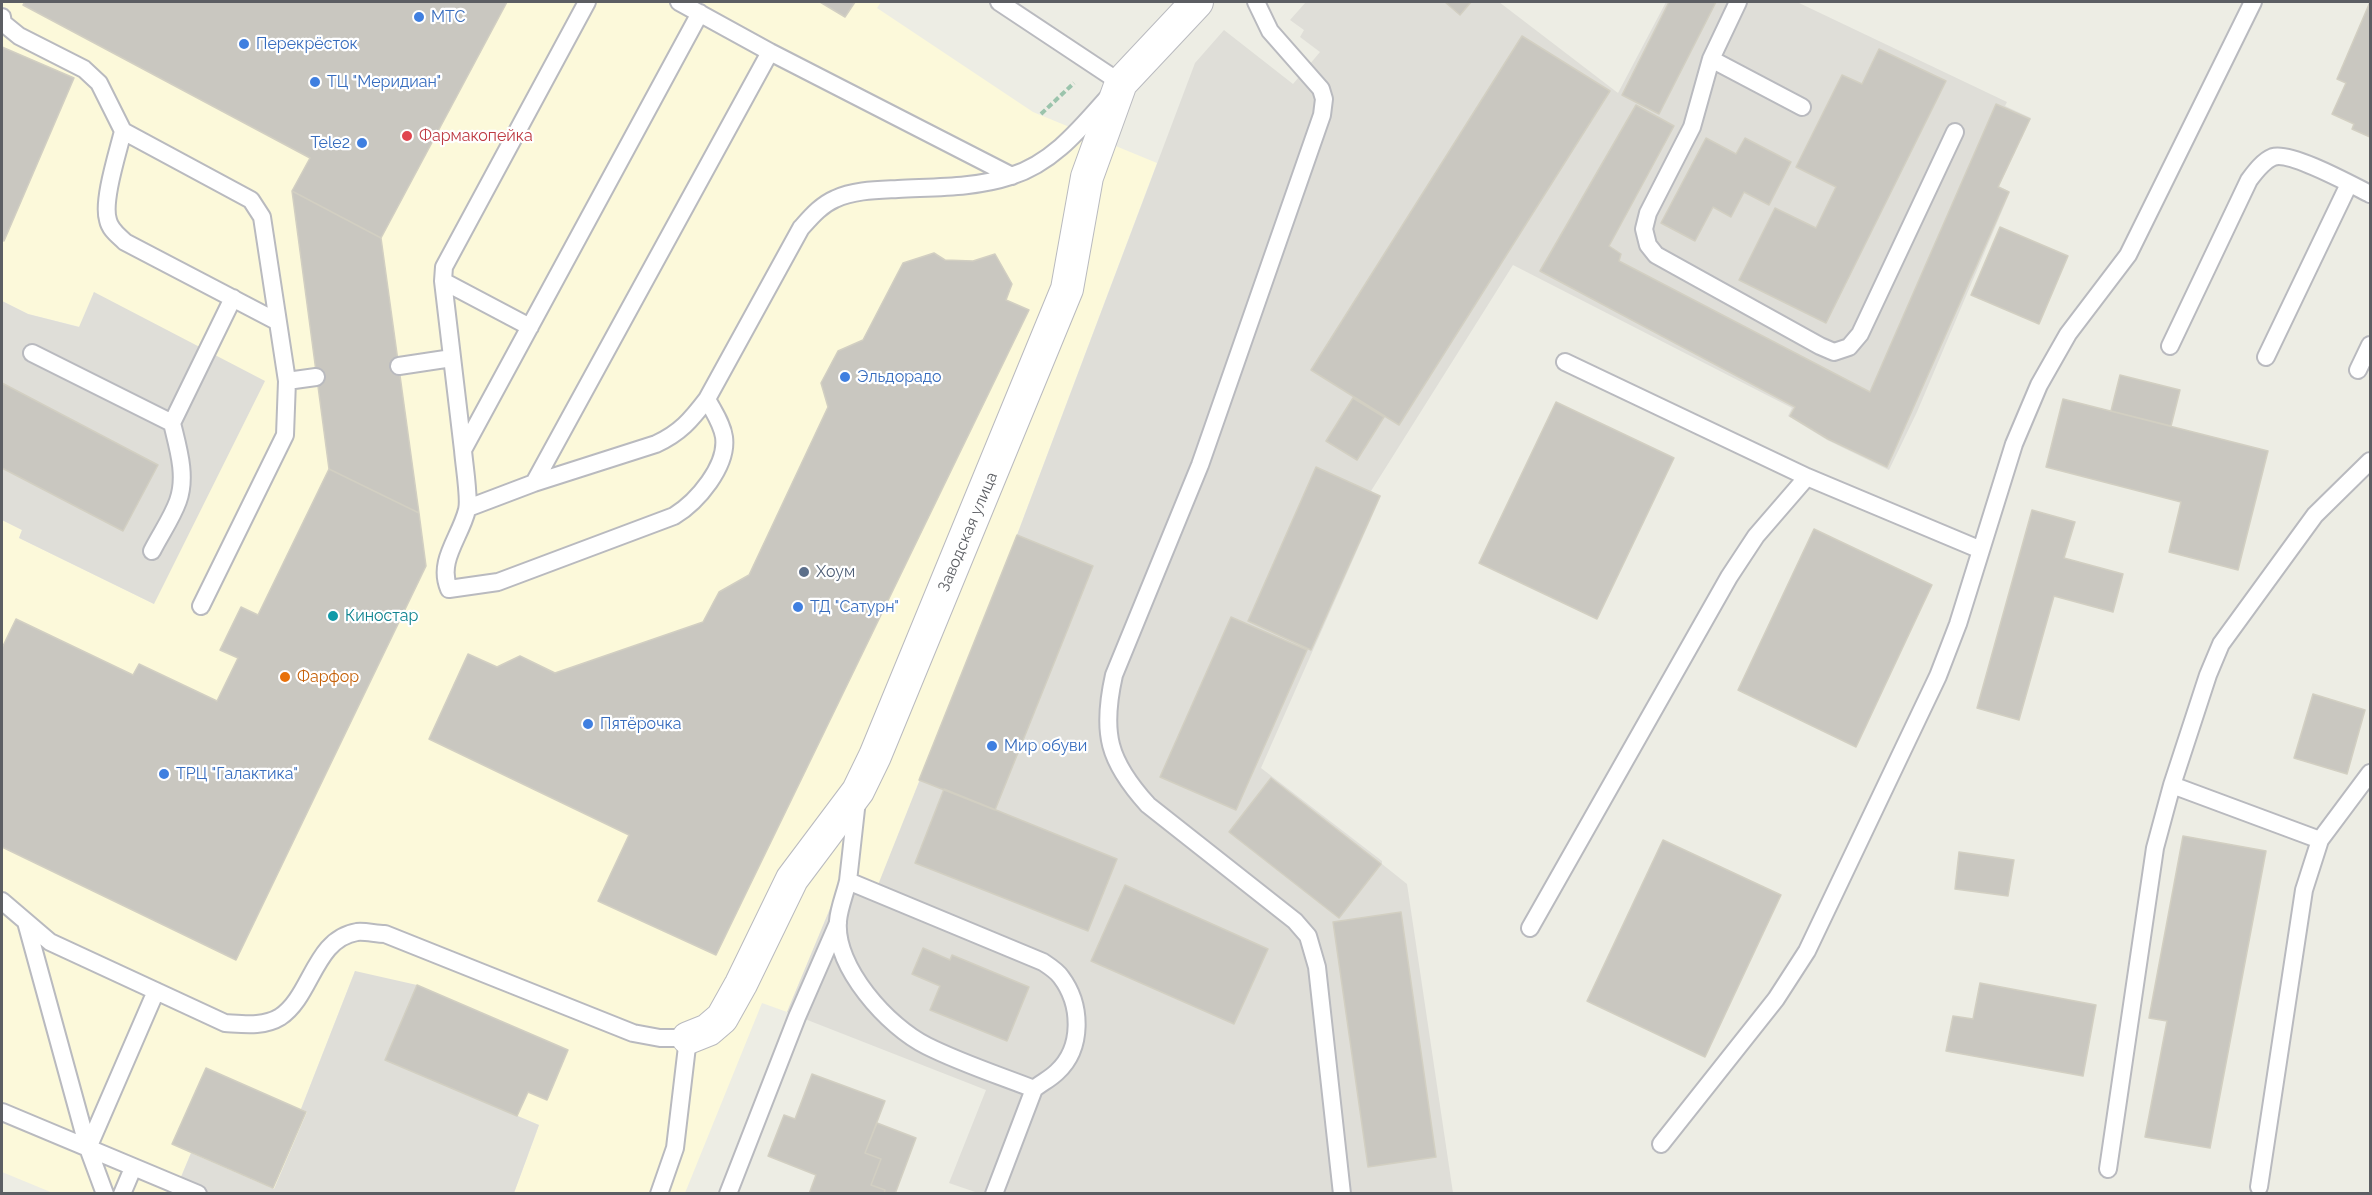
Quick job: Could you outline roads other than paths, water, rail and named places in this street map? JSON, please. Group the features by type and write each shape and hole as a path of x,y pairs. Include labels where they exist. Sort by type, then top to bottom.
{"street":[{"name":"Заводская улица","path":"688,1038 708,1030 722,1018 792,879 858,791 1067,289 1087,177 1121,83 1197,2"}],"lane":[{"path":"587,2 444,267 443,281 468,508 445,563 444,578 449,589 498,582 674,516 688,507 701,494 724,452 721,424 707,399"},
{"path":"679,2 770,52 1012,176"},
{"path":"468,508 534,483 656,444 675,435 707,399 801,228 819,209 835,198 878,190 977,185 1012,176 1040,164 1064,146 1121,83 999,2"},
{"path":"1256,2 1270,31 1321,89 1324,99 1322,115 1200,465 1114,675 1108,703 1107,726 1111,749 1128,783 1148,805 1295,921 1308,936 1317,967 1342,1194"},
{"path":"1738,2 1711,59 1692,127 1648,213 1644,229 1648,246 1656,255 1834,352 1849,347 1860,334 1955,132"},
{"path":"1662,1144 1776,999 1807,951 1938,676 1958,624 2014,444 2039,385 2068,334 2133,247 2253,2"},
{"path":"463,450 700,13"},
{"path":"2,17 3,23 20,36 84,69 99,83 123,131 251,200 258,208 264,228 287,381 285,435 201,606"},
{"path":"534,483 770,52"},
{"path":"1711,59 1802,107"},
{"path":"123,131 106,205 108,220 114,232 125,242 278,322"},
{"path":"2170,346 2249,180 2259,167 2273,157 2289,156 2370,194"},
{"path":"2266,357 2349,184"},
{"path":"443,281 530,327"},
{"path":"152,551 178,501 181,485 181,465 172,423 233,298"},
{"path":"2358,370 2370,345"},
{"path":"33,353 172,423"},
{"path":"399,366 452,358"},
{"path":"1565,362 1808,477 1981,550"},
{"path":"287,381 316,377"},
{"path":"2108,1169 2155,848 2172,784 2208,675 2222,644 2315,515 2370,461"},
{"path":"1530,928 1729,577 1756,536 1808,477"},
{"path":"2259,1186 2304,890 2320,840 2370,773"},
{"path":"2172,784 2320,840"},
{"path":"728,1194 797,1017 838,922 848,881 858,791"},
{"path":"848,881 1043,962 1060,976 1068,990 1075,1011 1078,1034 1070,1055 1058,1072 1034,1089 994,1194"},
{"path":"2,901 50,942 225,1023 255,1024 279,1018 296,1003 322,956 336,941 357,933 385,934 633,1033 660,1038 688,1038 675,1148 659,1194"},
{"path":"26,922 88,1149 105,1194"},
{"path":"838,922 841,950 848,967 858,983 901,1030 927,1046 1034,1089"},
{"path":"88,1149 156,991"},
{"path":"2,1112 198,1194"},
{"path":"122,1194 133,1168"}],"place":[{"name":"МТС","path":"419,17"},
{"name":"Перекрёсток","path":"244,44"},
{"name":"ТЦ \"Меридиан\"","path":"315,82"},
{"name":"Фармакопейка","path":"407,136"},
{"name":"Tele2","path":"362,143"},
{"name":"Эльдорадо","path":"845,377"},
{"name":"Хоум","path":"804,572"},
{"name":"ТД \"Сатурн\"","path":"798,607"},
{"name":"Киностар","path":"333,616"},
{"name":"Фарфор","path":"285,677"},
{"name":"Пятёрочка","path":"588,724"},
{"name":"Мир обуви","path":"992,746"},
{"name":"ТРЦ \"Галактика\"","path":"164,774"}]}
